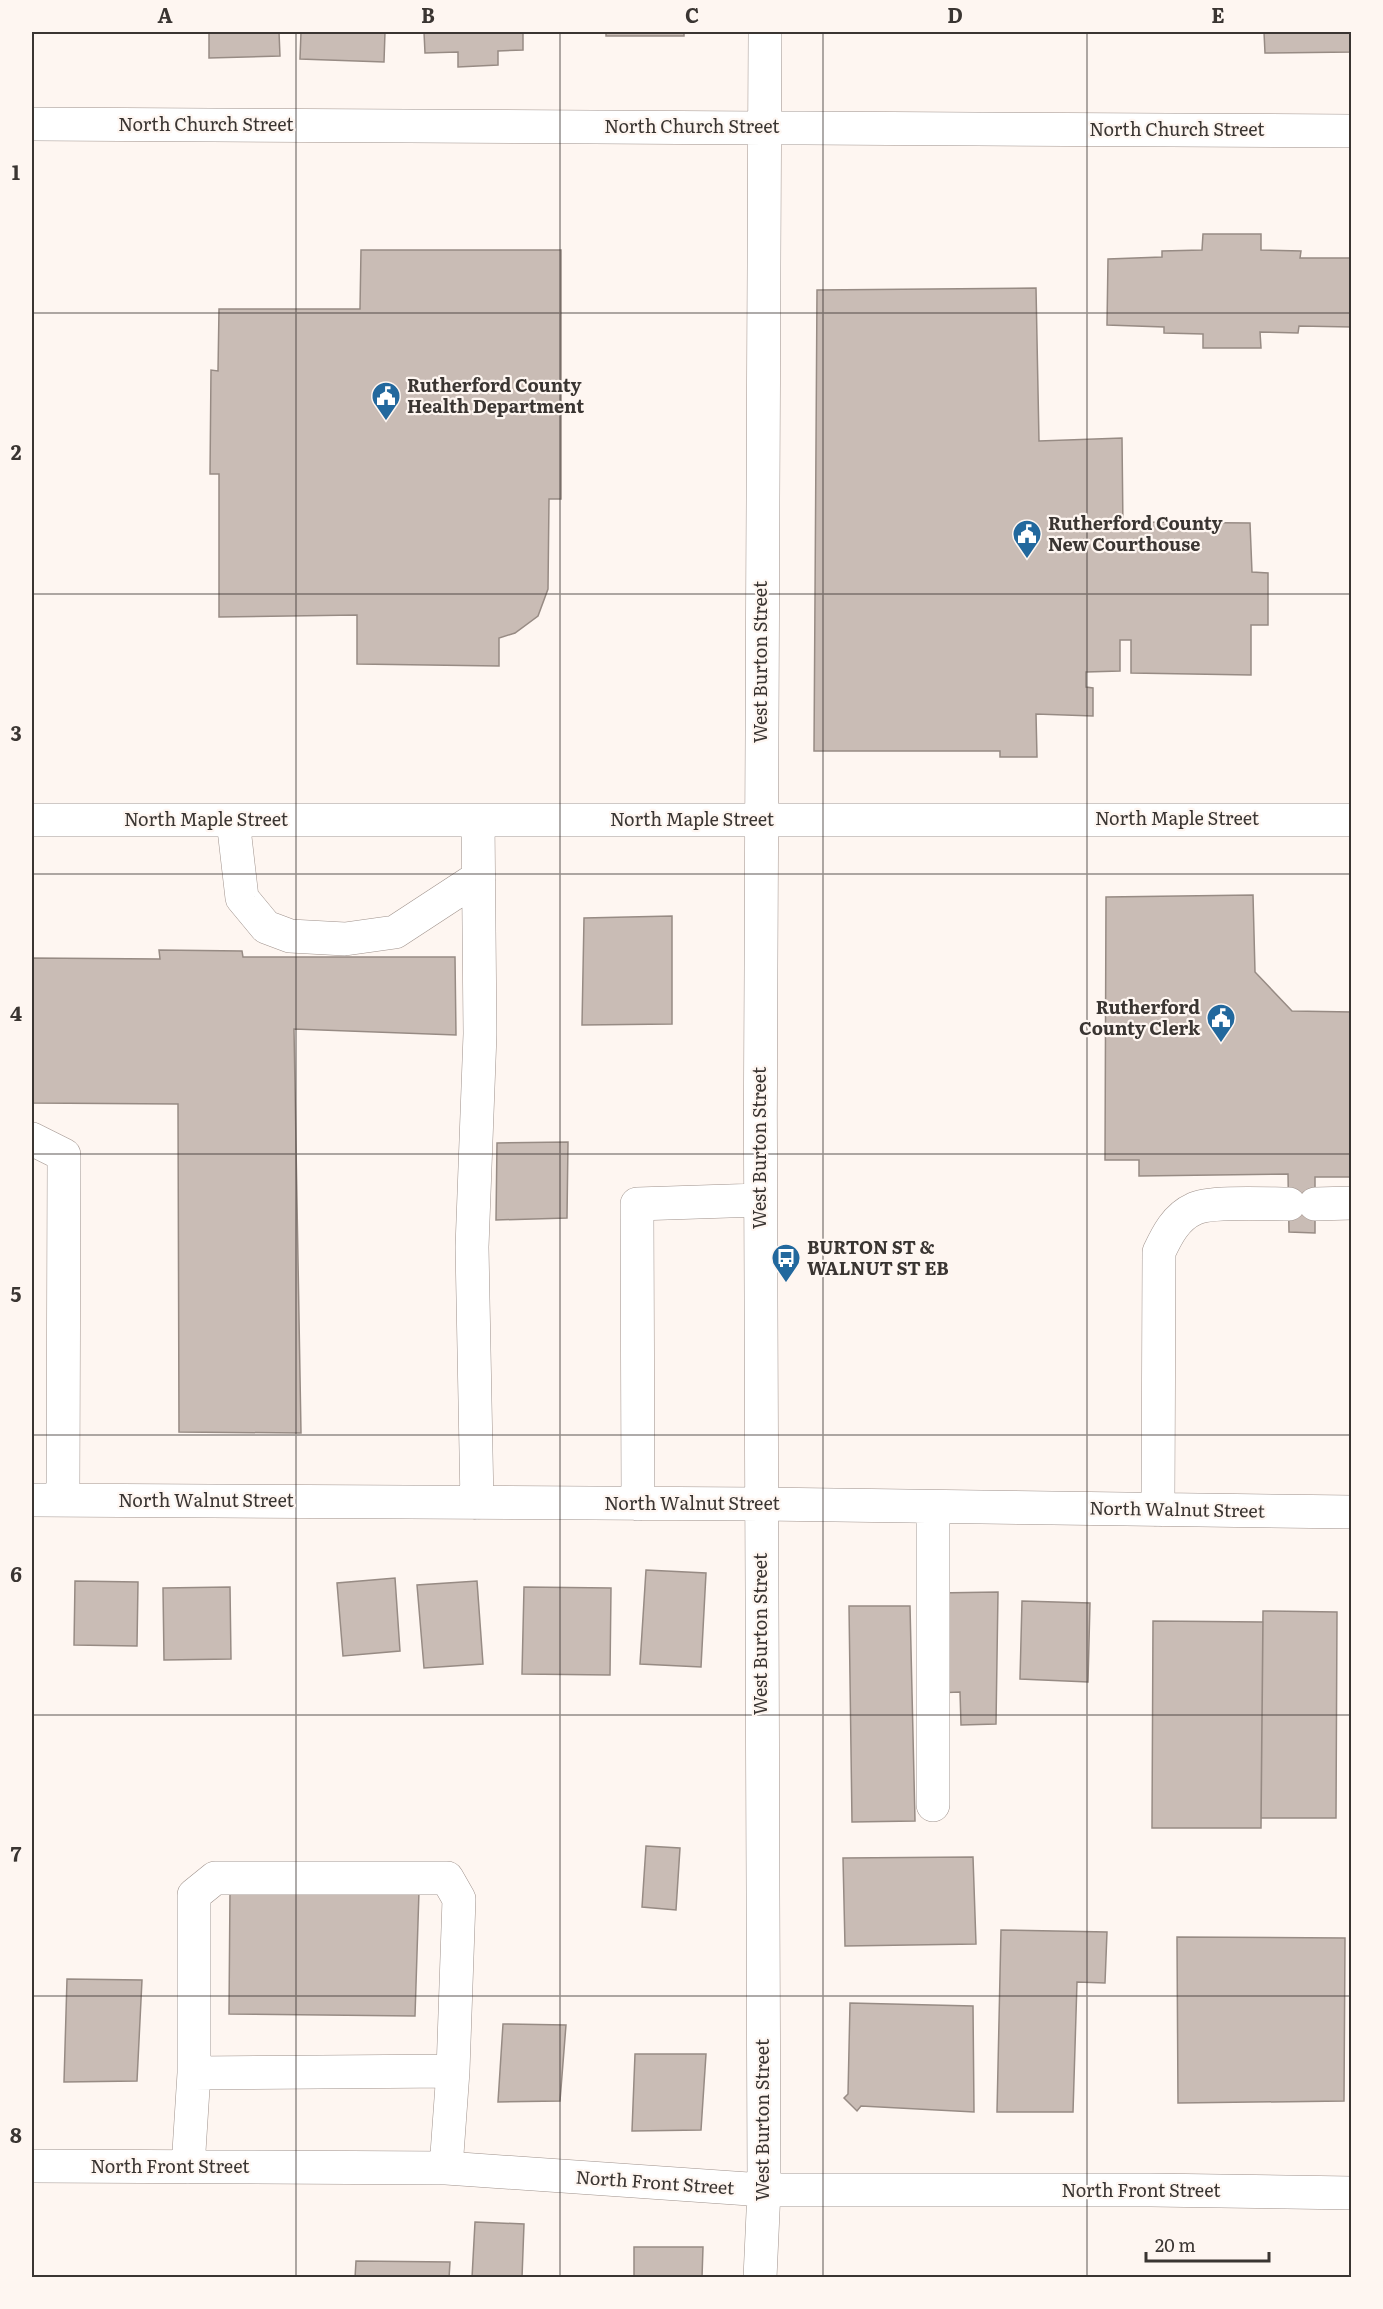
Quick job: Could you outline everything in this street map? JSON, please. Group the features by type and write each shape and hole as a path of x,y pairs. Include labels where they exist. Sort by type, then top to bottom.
{"street":[{"name":"West Burton Street","path":"760,2277 764,2190 760,820 765,32"},
{"name":"North Church Street","path":"32,124 1352,131"},
{"name":"North Maple Street","path":"32,820 1352,820"},
{"path":"233,820 242,898 266,927 290,936 345,939 395,933 478,877"},
{"path":"477,1503 472,1247 480,1034 478,820"},
{"path":"32,1139 64,1155 63,1500"},
{"path":"638,1504 637,1204 760,1200"},
{"path":"1158,1510 1159,1252 1170,1228 1194,1208 1231,1204 1352,1203"},
{"name":"North Walnut Street","path":"32,1500 761,1504 1352,1512"},
{"path":"933,1507 933,1805"},
{"path":"188,2167 194,2073 194,1895 215,1878 447,1878 459,1899 453,2071 446,2168"},
{"path":"194,2073 453,2071"},
{"name":"North Front Street","path":"32,2166 446,2168 764,2190 1151,2190 1352,2193"}],"building":[{"path":"209,32 279,32 280,56 209,58"},
{"path":"301,32 385,32 384,62 300,59"},
{"path":"424,32 523,32 523,50 498,51 498,65 458,67 458,52 425,53"},
{"path":"606,32 684,32 684,36 606,36"},
{"path":"1264,32 1352,32 1352,52 1265,53"},
{"path":"1203,234 1261,234 1261,250 1301,251 1300,258 1352,258 1352,327 1299,326 1298,333 1260,332 1261,348 1203,348 1203,334 1164,333 1164,327 1107,325 1108,259 1162,257 1162,251 1202,250"},
{"name":"Rutherford County Health Department","path":"361,250 561,250 561,499 549,499 548,589 538,616 515,633 499,638 499,666 357,664 357,615 219,617 219,474 210,474 211,370 218,371 219,309 360,309"},
{"path":"1036,288 1039,441 1122,438 1123,529 1131,528 1132,522 1250,523 1252,572 1268,573 1268,625 1251,625 1251,675 1131,673 1131,640 1120,640 1120,671 1086,672 1086,687 1093,688 1093,716 1036,714 1037,757 1000,757 1000,751 814,751 817,290"},
{"path":"1253,895 1255,972 1292,1011 1352,1012 1352,1177 1315,1177 1315,1233 1289,1232 1288,1174 1139,1176 1139,1160 1105,1160 1106,897"},
{"path":"672,916 672,1024 582,1025 584,918"},
{"path":"159,950 242,951 243,957 455,957 456,1035 294,1029 301,1433 179,1432 178,1104 32,1103 32,958 160,959"},
{"path":"568,1142 567,1218 496,1220 497,1143"},
{"path":"646,1570 706,1573 701,1667 640,1664"},
{"path":"395,1578 400,1651 343,1656 337,1583"},
{"path":"75,1581 138,1582 137,1646 74,1645"},
{"path":"477,1581 483,1664 424,1668 417,1585"},
{"path":"230,1587 231,1659 164,1660 163,1588"},
{"path":"524,1587 611,1588 610,1675 522,1674"},
{"path":"998,1592 996,1724 961,1725 960,1692 936,1693 936,1593"},
{"path":"1022,1601 1090,1603 1088,1682 1020,1679"},
{"path":"849,1606 910,1606 915,1821 852,1822"},
{"path":"1263,1611 1337,1612 1336,1818 1261,1818"},
{"path":"1153,1621 1263,1622 1261,1828 1152,1828"},
{"path":"646,1846 680,1848 676,1910 642,1907"},
{"path":"973,1857 976,1944 845,1946 843,1858"},
{"path":"230,1890 419,1891 415,2016 229,2014"},
{"path":"1001,1930 1107,1932 1105,1983 1077,1982 1073,2112 997,2112"},
{"path":"1177,1937 1345,1938 1344,2101 1178,2103"},
{"path":"67,1979 142,1980 137,2081 64,2082"},
{"path":"850,2003 973,2006 974,2112 861,2106 857,2111 844,2098 848,2094"},
{"path":"503,2024 566,2025 560,2101 498,2102"},
{"path":"635,2054 706,2054 701,2130 632,2131"},
{"path":"475,2222 524,2224 522,2278 472,2278"},
{"path":"634,2247 703,2247 702,2278 634,2278"},
{"path":"356,2261 450,2262 449,2278 355,2278"}],"place":[{"name":"Rutherford County Health Department","path":"386,422"},
{"name":"Rutherford County New Courthouse","path":"1027,560"},
{"name":"Rutherford County Clerk","path":"1221,1044"},
{"name":"BURTON ST & WALNUT ST EB","path":"786,1284"}]}
